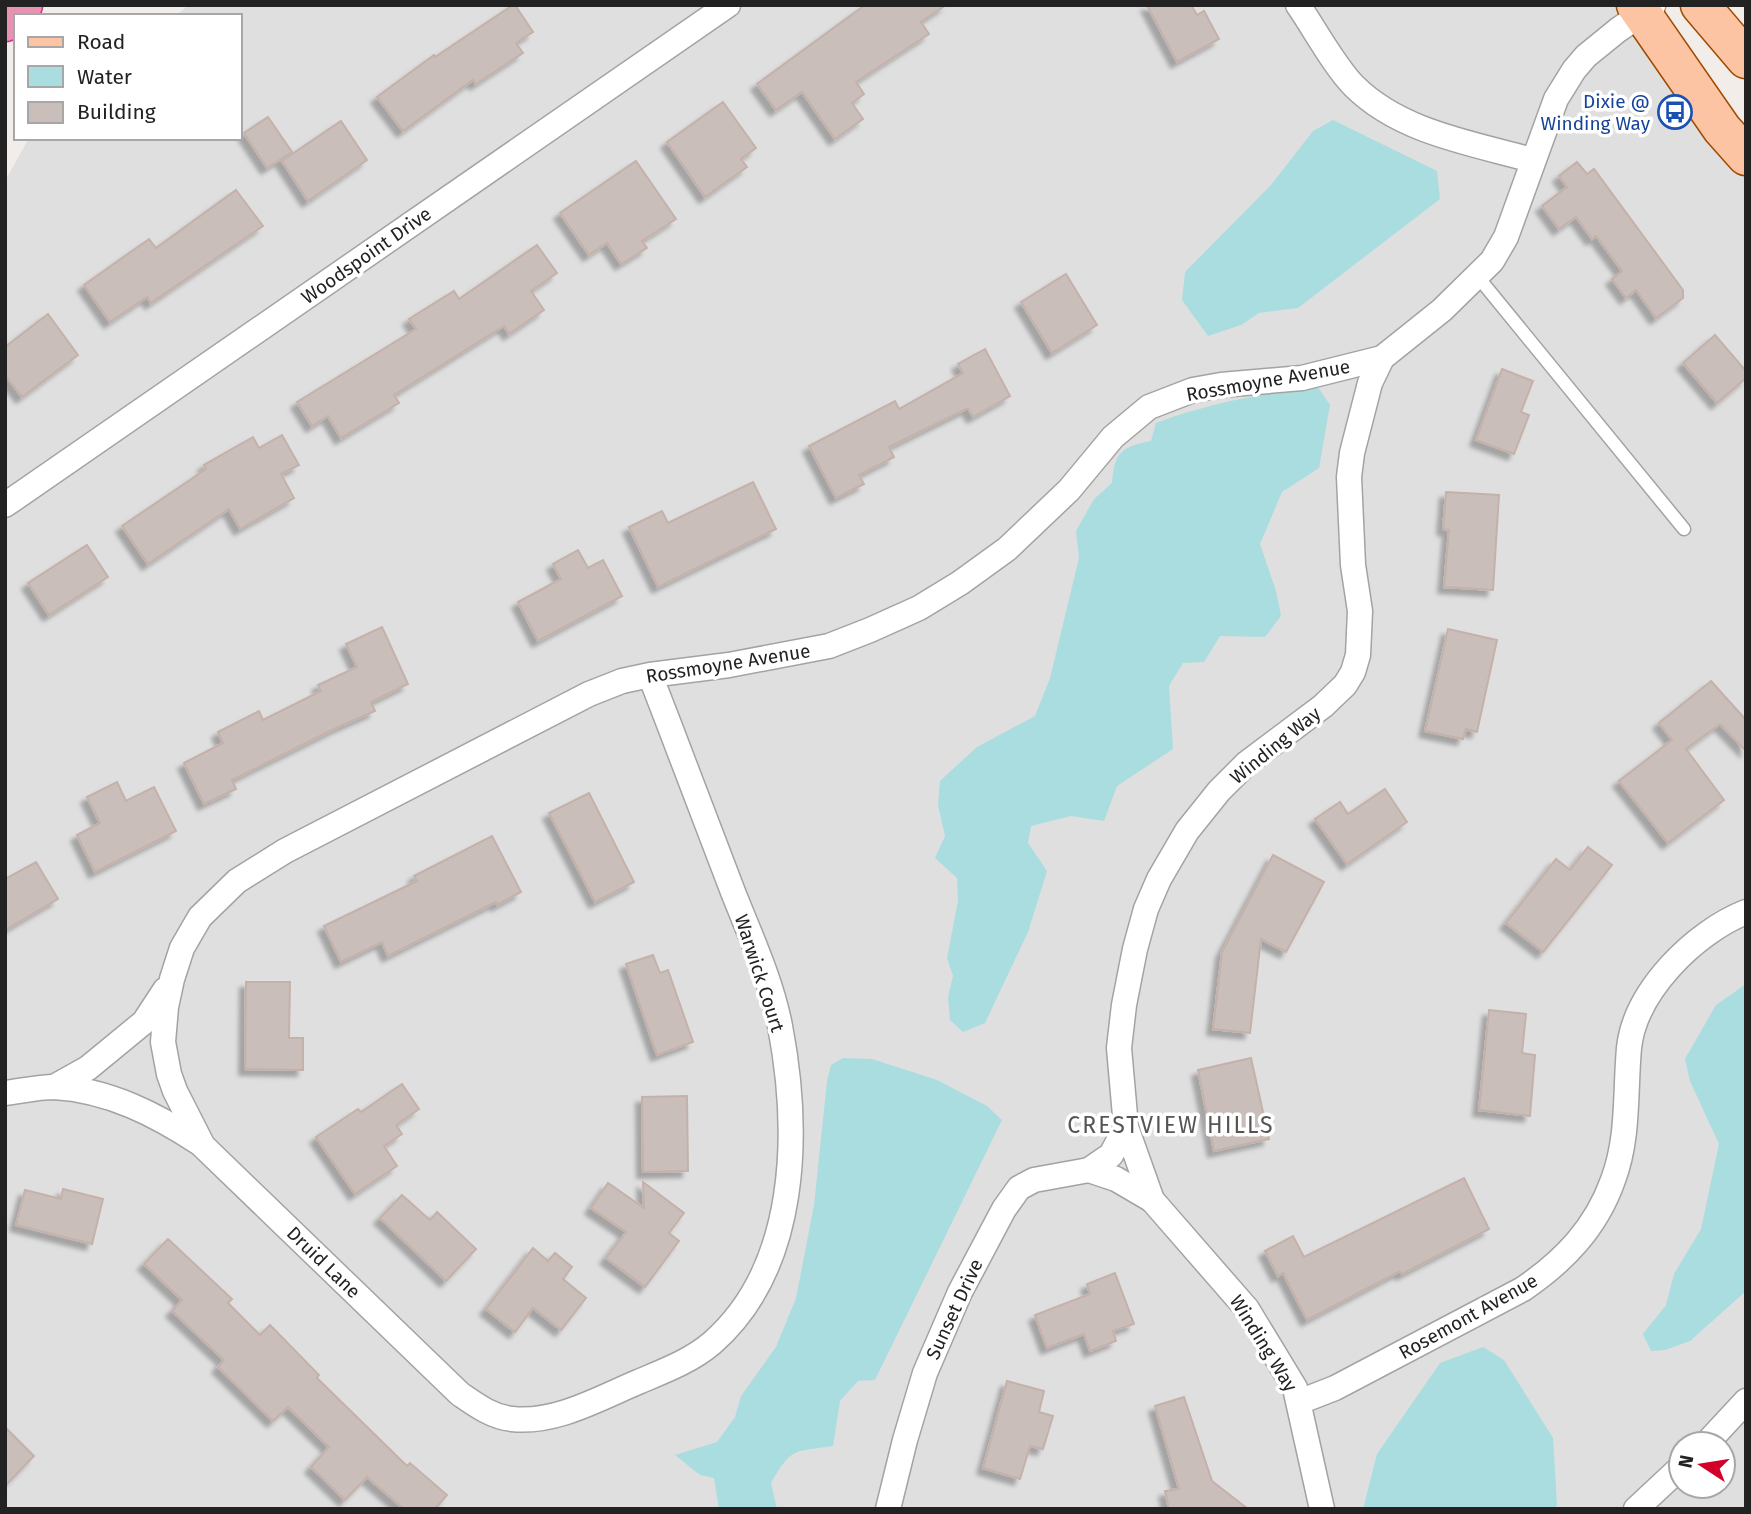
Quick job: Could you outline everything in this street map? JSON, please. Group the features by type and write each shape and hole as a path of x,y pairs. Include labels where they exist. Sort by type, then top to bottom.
{"highway":[{"path":"5,22 23,5"}],"main road":[{"path":"1700,5 1746,59"},
{"path":"1643,8 1722,129 1746,156"}],"street":[{"name":"Woodspoint Drive","path":"5,505 728,5"},
{"path":"1298,5 1351,83 1389,113 1439,135 1532,160"},
{"name":"Winding Way","path":"1322,1509 1295,1388 1247,1309 1152,1200 1126,1127 1119,1048 1135,948 1146,909 1159,879 1187,831 1219,791 1247,764 1323,706 1345,685 1353,671 1358,655 1360,611 1353,565 1349,477 1352,453 1370,383 1382,358 1442,310 1492,261 1506,237 1556,99 1586,56 1643,8"},
{"name":"Rossmoyne Avenue","path":"169,1074 163,1042 166,1007 183,948 200,917 237,881 285,850 589,694 622,681 650,674 729,666 828,646 919,608 1007,549 1069,490 1113,437 1149,407 1193,390 1302,378 1382,358"},
{"name":"Warwick Court","path":"511,1419 531,1419 565,1412 676,1366 710,1344 732,1324 749,1299 765,1269 782,1221 791,1157 791,1108 779,1024 763,969 650,674"},
{"name":"Rosemont Avenue","path":"1299,1402 1335,1388 1523,1289 1570,1252 1590,1227 1613,1181 1621,1154 1630,1045 1637,1021 1671,965 1692,944 1713,929 1746,912"},
{"name":"Rossmoyne Avenue","path":"54,1087 88,1068 144,1022 172,979"},
{"name":"Druid Lane","path":"169,1074 203,1146 460,1394 485,1411 511,1419"},
{"name":"Rossmoyne Avenue","path":"5,1093 54,1087 95,1093 133,1105 169,1123 203,1146"},
{"path":"1089,1170 1111,1155 1126,1127"},
{"path":"1089,1170 1116,1179 1152,1200"},
{"name":"Sunset Drive","path":"888,1509 925,1373 960,1292 1004,1209 1019,1188 1034,1180 1089,1170"},
{"path":"1719,1430 1746,1401"},
{"path":"1636,1509 1667,1480"}],"lane":[{"path":"1478,277 1684,529"}],"shaded area":[{"path":"188,5 1636,5 1746,156 1746,1509 5,1509 5,181 28,140 242,140 242,14 178,14"}],"water":[{"path":"1333,120 1437,171 1440,199 1298,308 1259,313 1241,325 1208,336 1182,300 1185,272 1271,185 1313,131"},
{"path":"1317,386 1330,405 1319,468 1282,492 1260,544 1276,591 1281,616 1265,637 1220,636 1204,662 1183,663 1169,686 1173,749 1117,786 1104,821 1071,816 1031,826 1028,843 1047,871 1028,932 985,1023 963,1032 950,1020 948,997 953,976 947,958 958,901 957,878 935,858 945,836 938,805 940,781 977,747 1035,716 1050,678 1079,558 1076,531 1094,499 1112,483 1115,464 1121,453 1133,445 1151,441 1156,423 1236,400"},
{"path":"1746,984 1746,1291 1690,1341 1665,1350 1651,1351 1643,1334 1666,1305 1674,1274 1701,1229 1719,1144 1690,1081 1685,1059 1716,1005"},
{"path":"843,1058 872,1059 937,1080 987,1106 1002,1120 875,1380 858,1381 840,1401 833,1446 801,1451 789,1457 771,1483 777,1509 719,1509 714,1478 700,1475 675,1455 717,1442 735,1417 741,1396 776,1347 796,1298 814,1205 827,1081 831,1065"},
{"path":"1483,1347 1504,1360 1553,1438 1557,1505 1554,1509 1363,1509 1377,1454 1440,1363"}],"building":[{"path":"513,5 533,32 516,43 523,53 476,84 473,80 403,131 377,97 434,55 435,57"},
{"path":"865,5 946,5 921,22 929,34 856,82 864,94 852,103 863,119 835,139 802,92 776,110 757,84"},
{"path":"1147,5 1191,5 1197,15 1204,11 1219,39 1177,62"},
{"path":"723,102 756,148 741,159 747,167 705,197 667,142"},
{"path":"268,117 292,152 267,168 244,133"},
{"path":"341,121 367,160 308,201 282,161"},
{"path":"636,161 676,219 642,241 647,248 621,264 607,243 589,255 560,213"},
{"path":"1577,162 1587,174 1594,169 1683,290 1683,298 1656,318 1636,290 1626,298 1612,279 1622,271 1596,236 1592,239 1576,217 1559,229 1542,206 1567,187 1559,176"},
{"path":"236,190 263,226 151,303 147,297 110,322 84,285 149,239 156,248"},
{"path":"537,245 557,273 531,291 544,310 509,334 504,326 394,395 399,403 341,438 328,416 312,426 297,402 416,329 409,319 454,291 459,299"},
{"path":"1066,274 1097,325 1052,353 1021,302"},
{"path":"48,314 78,355 22,397 5,375 5,347"},
{"path":"1715,335 1746,371 1746,378 1717,403 1683,363"},
{"path":"985,349 1010,396 973,417 968,408 889,447 894,457 859,475 864,484 836,498 809,446 895,401 899,409 963,373 958,364"},
{"path":"1502,369 1533,381 1521,412 1529,415 1514,454 1476,440"},
{"path":"282,435 299,465 281,474 294,498 240,529 229,509 148,564 122,526 206,469 204,465 253,437 259,448"},
{"path":"753,482 776,529 658,587 629,527 662,511 668,523"},
{"path":"1446,492 1499,495 1493,590 1444,587 1449,530 1443,529"},
{"path":"87,545 108,577 49,615 28,583"},
{"path":"578,550 588,568 603,560 622,596 538,641 518,602 561,579 553,564"},
{"path":"382,627 408,684 371,702 375,711 232,780 236,789 204,804 184,763 223,743 218,732 259,711 263,720 321,691 318,685 357,667 346,644"},
{"path":"1448,629 1497,640 1477,732 1466,729 1463,739 1425,731"},
{"path":"1711,681 1746,720 1746,751 1720,724 1686,749 1724,800 1668,843 1619,781 1672,740 1659,723"},
{"path":"117,782 126,801 154,787 176,831 95,872 77,835 100,823 87,797"},
{"path":"1385,789 1407,822 1347,864 1315,819 1340,802 1348,814"},
{"path":"589,793 634,882 595,902 549,813"},
{"path":"492,836 521,892 388,956 382,942 341,962 324,926 417,881 414,876"},
{"path":"1588,847 1612,865 1543,952 1506,923 1556,859 1570,870"},
{"path":"1273,855 1324,882 1286,952 1261,939 1250,1033 1213,1029 1222,952"},
{"path":"36,862 58,899 5,930 5,879"},
{"path":"653,955 660,973 668,970 693,1042 657,1055 626,964"},
{"path":"246,982 290,982 289,1038 303,1038 303,1070 245,1069"},
{"path":"1489,1010 1526,1014 1522,1053 1535,1055 1530,1116 1479,1110"},
{"path":"1251,1058 1269,1139 1214,1151 1198,1070"},
{"path":"402,1084 419,1109 396,1125 402,1134 384,1146 397,1166 355,1194 316,1137 358,1109 361,1112"},
{"path":"687,1096 688,1171 643,1172 642,1097"},
{"path":"1464,1178 1489,1229 1402,1274 1400,1271 1307,1320 1283,1273 1278,1276 1265,1251 1293,1236 1304,1257"},
{"path":"643,1182 684,1213 669,1233 679,1241 645,1287 606,1258 626,1232 591,1208 608,1183 644,1208"},
{"path":"63,1189 103,1199 92,1244 16,1225 25,1190 61,1199"},
{"path":"402,1195 430,1220 437,1212 476,1249 446,1281 380,1218"},
{"path":"168,1239 232,1299 228,1303 260,1335 270,1325 319,1375 317,1378 407,1466 410,1463 447,1495 435,1509 404,1509 367,1477 345,1500 311,1467 329,1447 288,1407 273,1421 218,1367 224,1360 172,1311 182,1300 144,1264"},
{"path":"533,1248 548,1261 555,1253 572,1267 563,1279 586,1298 561,1330 533,1308 515,1332 486,1309"},
{"path":"1115,1273 1134,1324 1113,1331 1116,1341 1090,1351 1084,1334 1047,1348 1035,1315 1090,1294 1087,1284"},
{"path":"1007,1381 1044,1391 1039,1412 1053,1416 1043,1449 1030,1446 1020,1479 983,1468"},
{"path":"1184,1397 1212,1481 1248,1509 1169,1509 1165,1491 1179,1489 1155,1406"},
{"path":"5,1427 34,1456 5,1486"}],"place":[{"name":"Dixie @ Winding Way","path":"1675,112"}],"district":[{"name":"CRESTVIEW HILLS","path":"1171,1125"}]}
